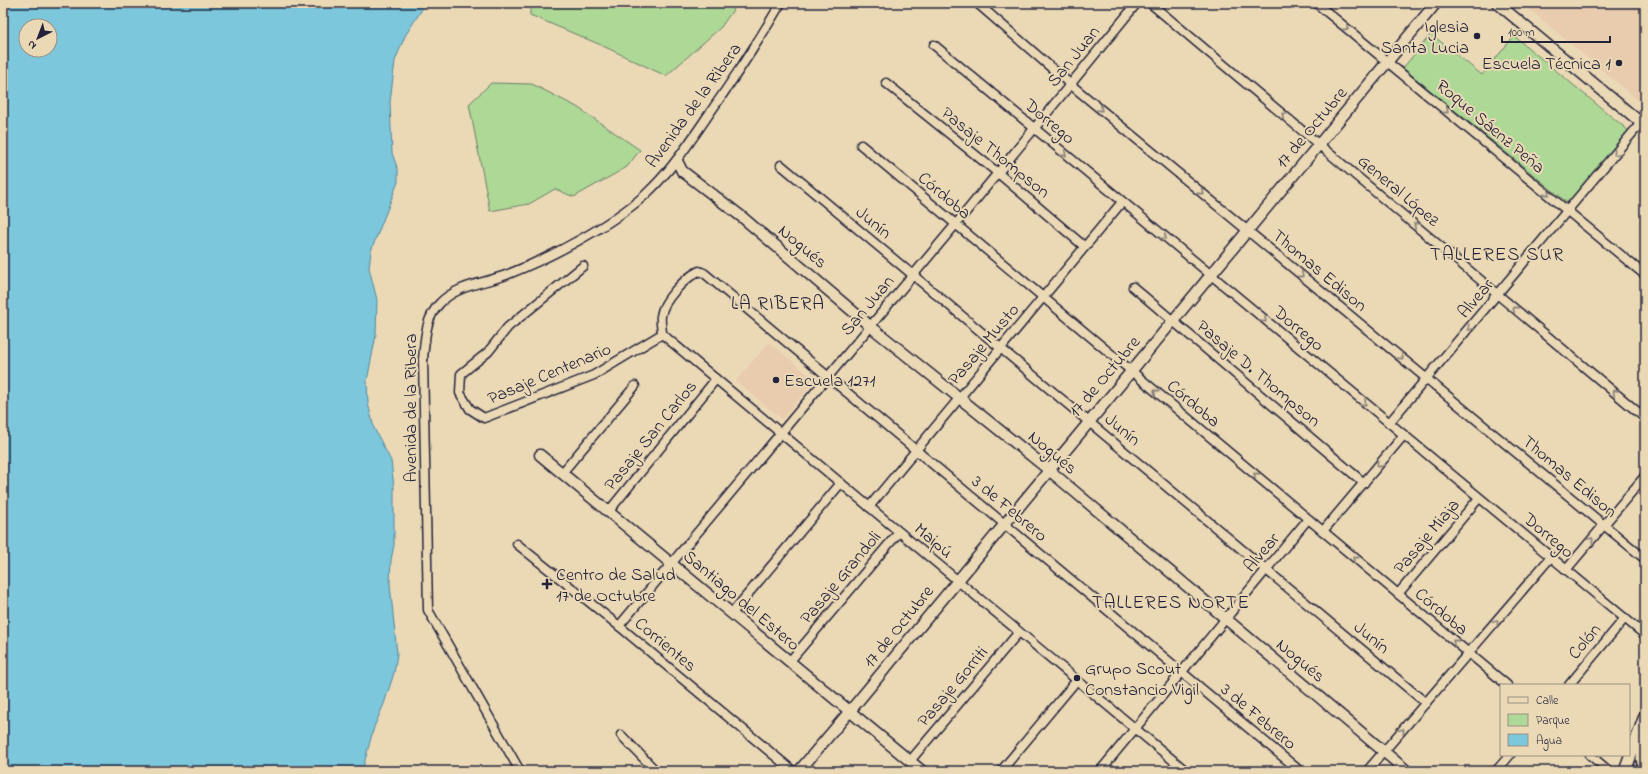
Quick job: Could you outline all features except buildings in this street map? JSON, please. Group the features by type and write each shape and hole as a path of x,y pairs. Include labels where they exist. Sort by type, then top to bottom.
{"main road":[{"path":"1625,771 1645,716"},
{"path":"1633,771 1644,736"},
{"path":"1644,736 1642,759 1645,771"}],"street":[{"name":"Avenida de la Ribera","path":"520,771 428,610 423,359 426,324 439,303 454,293 475,284 506,275 562,250 611,220 644,195 677,161 742,67 781,3"},
{"name":"Thomas Edison","path":"977,3 1070,84 1645,559"},
{"name":"San Juan","path":"620,626 956,224 1137,3"},
{"name":"General López","path":"1150,3 1645,418"},
{"name":"Roque Sáenz Peña","path":"1316,3 1645,275"},
{"name":"17 de Octubre","path":"799,771 1436,3"},
{"path":"1497,3 1644,122"},
{"name":"Dorrego","path":"934,45 1645,635"},
{"name":"Pasaje Thompson","path":"886,83 998,173 1085,247"},
{"name":"Alvear","path":"1389,423 1498,295 1567,210 1644,122"},
{"name":"Córdoba","path":"861,145 1506,684"},
{"name":"Nogués","path":"677,161 682,172 742,217 870,326 1049,470 1407,771"},
{"name":"Junín","path":"781,164 912,276 1426,703"},
{"name":"Pasaje Musto","path":"869,507 1122,202"},
{"name":"Pasaje Centenario","path":"583,266 508,327 488,352 460,374 460,393 470,409 484,418 594,375 662,334"},
{"name":"3 de Febrero","path":"662,334 661,316 664,307 683,281 699,271 704,273 1300,771"},
{"name":"Pasaje D. Thompson","path":"1133,287 1364,483"},
{"name":"Maipú","path":"662,334 1186,771"},
{"name":"Pasaje San Carlos","path":"609,511 716,379"},
{"path":"562,473 635,386"},
{"path":"1323,531 1404,435"},
{"name":"Santiago del Estero","path":"540,455 922,771"},
{"path":"1566,570 1645,476"},
{"path":"732,613 841,483"},
{"name":"Pasaje Miaja","path":"1398,594 1479,498"},
{"name":"Alvear","path":"1100,771 1308,519"},
{"name":"Pasaje Grandoli","path":"790,661 899,532"},
{"name":"Corrientes","path":"517,544 620,626 793,771"},
{"path":"1368,771 1551,557"},
{"name":"Colón","path":"1570,684 1625,618"},
{"name":"Pasaje Gorriti","path":"910,761 1019,632"},
{"path":"1001,771 1077,680"},
{"path":"621,735 656,771"},
{"path":"1496,771 1509,756"},
{"path":"1591,756 1609,771"}],"shaded area":[{"name":"Escuela Técnica 1","path":"1522,3 1645,3 1645,98 1641,103"},
{"name":"Escuela 1271","path":"769,342 815,380 782,419 736,381"}],"green space":[{"path":"530,3 738,3 721,27 666,76 601,45 530,15"},
{"path":"1431,34 1482,75 1514,36 1629,131 1569,204 1403,68"},
{"path":"491,83 532,84 577,107 640,150 627,167 574,197 555,189 529,204 490,211 469,104"}],"water":[{"path":"3,3 426,3 405,36 395,61 390,102 392,153 398,170 398,182 371,251 369,268 377,300 376,335 367,381 368,403 374,428 391,461 394,487 394,545 391,560 390,584 397,654 394,673 384,704 374,727 362,771 3,771"}],"place":[{"name":"Iglesia Santa Lucia","path":"1477,36"},
{"name":"Escuela Técnica 1","path":"1619,63"},
{"name":"Escuela 1271","path":"776,380"},
{"name":"Centro de Salud 17 de Octubre","path":"547,584"},
{"name":"Grupo Scout Constancio Vigil","path":"1077,678"}],"district":[{"name":"TALLERES SUR","path":"1497,253"},
{"name":"LA RIBERA","path":"778,302"},
{"name":"TALLERES NORTE","path":"1171,601"}]}
